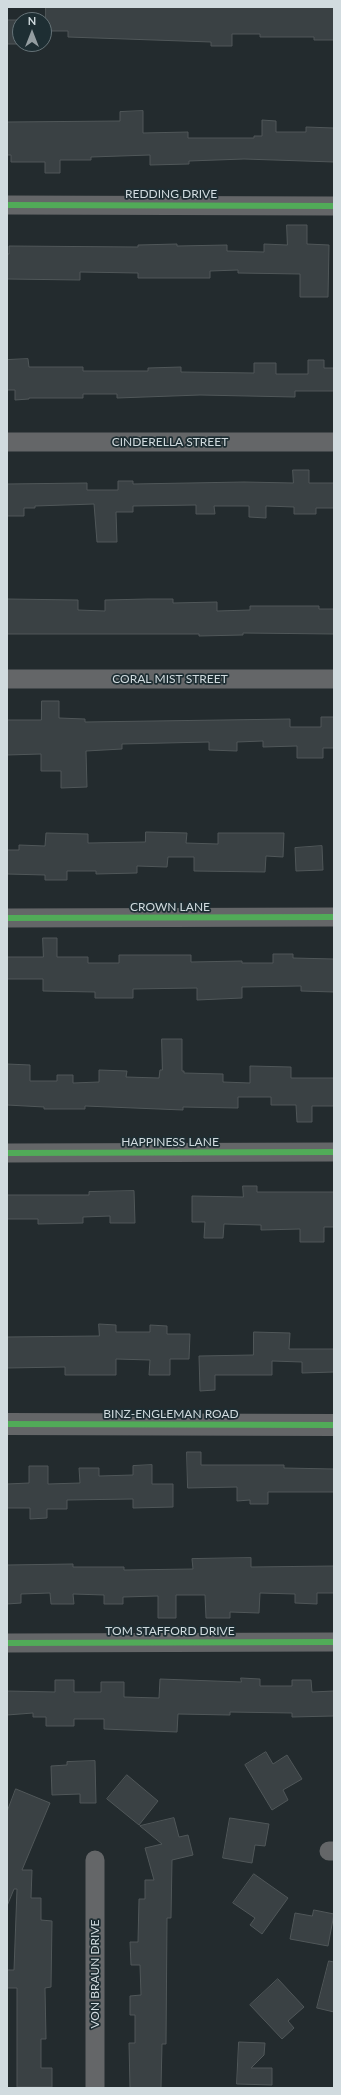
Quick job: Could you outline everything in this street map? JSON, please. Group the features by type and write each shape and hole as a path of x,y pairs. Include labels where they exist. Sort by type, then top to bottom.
{"street":[{"name":"REDDING DRIVE","path":"7,205 334,206"},
{"name":"CINDERELLA STREET","path":"7,442 334,442"},
{"name":"CORAL MIST STREET","path":"7,679 334,679"},
{"name":"CROWN LANE","path":"7,918 334,917"},
{"name":"HAPPINESS LANE","path":"7,1153 334,1152"},
{"name":"BINZ-ENGLEMAN ROAD","path":"7,1424 334,1425"},
{"name":"TOM STAFFORD DRIVE","path":"7,1643 334,1642"},
{"name":"VON BRAUN DRIVE","path":"95,1860 95,2088"}],"building":[{"path":"46,7 334,7 334,40 314,40 314,37 260,37 260,34 232,34 232,46 211,46 211,42 68,37 68,31 52,31 52,12 46,12"},
{"path":"7,20 12,20 12,44 7,44"},
{"path":"143,111 143,133 188,132 188,138 254,138 254,136 262,136 262,120 276,121 276,132 306,132 306,127 334,128 334,162 244,159 189,161 189,164 150,165 150,155 91,157 91,160 60,160 60,173 45,173 45,162 11,162 11,155 7,155 7,122 120,121 120,112"},
{"path":"287,225 307,225 307,244 329,245 328,297 300,297 300,274 238,273 238,270 210,271 210,278 138,278 138,273 80,272 80,280 7,279 7,254 9,254 9,246 138,247 138,245 177,244 177,246 227,245 227,251 264,252 264,244 287,245"},
{"path":"28,359 29,367 83,367 83,371 148,371 148,368 181,367 181,372 254,373 254,363 276,363 276,374 308,374 308,360 324,360 324,368 334,368 334,391 295,391 295,397 200,395 117,398 117,394 83,394 83,398 29,398 15,400 15,390 7,390 7,360"},
{"path":"293,470 309,470 309,483 334,483 334,508 316,508 316,514 294,514 294,507 266,506 266,518 249,517 249,506 214,506 215,514 196,514 196,505 133,506 133,512 116,512 117,542 97,542 94,504 35,506 35,508 24,508 24,516 7,516 7,484 87,483 87,490 118,490 118,481 133,481 133,484 244,482 293,483"},
{"path":"7,599 78,600 78,610 105,611 105,600 173,599 173,603 217,602 217,611 250,610 250,606 319,606 319,609 334,609 334,634 243,633 243,635 199,636 199,634 7,634"},
{"path":"42,701 59,701 59,718 85,719 85,722 290,719 290,727 321,727 321,717 334,717 334,748 323,748 323,758 297,758 297,746 263,747 263,741 237,742 237,751 209,750 209,742 122,744 122,749 86,751 87,787 61,788 61,771 41,771 41,754 7,755 7,720 41,720"},
{"path":"146,832 187,833 186,843 218,844 218,833 284,833 283,857 266,856 265,872 194,871 194,857 168,857 167,867 137,866 137,873 96,874 96,871 67,871 67,880 45,880 45,875 7,874 7,850 19,850 19,845 45,846 46,833 88,834 88,843 145,842"},
{"path":"322,846 323,870 296,871 295,848"},
{"path":"43,938 57,938 57,957 88,957 88,963 119,963 119,955 191,955 191,962 242,961 242,963 273,963 273,954 293,954 293,958 334,959 334,992 301,991 301,986 242,987 242,998 197,1000 197,988 133,989 133,998 95,998 95,992 43,991 43,979 7,979 7,957 43,957"},
{"path":"162,1039 182,1039 182,1071 184,1071 184,1073 223,1074 223,1082 250,1083 250,1066 291,1067 291,1078 334,1078 334,1106 312,1106 312,1122 297,1122 296,1105 271,1105 271,1097 238,1097 238,1108 183,1107 183,1110 85,1106 85,1109 44,1109 44,1107 7,1105 7,1064 30,1065 30,1081 57,1081 57,1075 73,1075 73,1083 99,1082 99,1070 127,1071 126,1077 159,1078 160,1070 162,1070"},
{"path":"243,1186 257,1186 257,1192 334,1192 334,1227 324,1227 324,1242 300,1242 300,1229 261,1230 261,1225 224,1224 223,1238 204,1238 205,1222 192,1222 192,1196 243,1197"},
{"path":"134,1191 135,1223 110,1223 110,1216 83,1217 83,1223 38,1224 38,1219 7,1219 7,1195 89,1195 89,1192"},
{"path":"99,1324 116,1325 116,1332 150,1332 150,1325 167,1326 167,1334 190,1334 189,1359 170,1359 170,1375 149,1375 150,1360 116,1359 116,1375 65,1375 65,1367 7,1368 7,1337 99,1336"},
{"path":"254,1332 290,1333 289,1349 334,1349 334,1372 302,1373 302,1362 272,1361 272,1375 215,1375 215,1390 200,1391 199,1356 253,1355"},
{"path":"187,1452 201,1452 201,1465 284,1465 284,1468 334,1469 334,1492 268,1492 268,1504 250,1504 250,1500 237,1501 237,1487 188,1488"},
{"path":"152,1465 152,1484 173,1484 173,1507 133,1508 133,1499 67,1500 67,1509 47,1509 47,1518 30,1519 30,1508 7,1508 7,1484 29,1483 29,1466 48,1466 48,1484 80,1483 79,1468 99,1468 99,1476 133,1475 133,1466"},
{"path":"251,1558 251,1567 334,1566 334,1593 317,1593 317,1604 295,1603 295,1594 260,1593 259,1613 230,1612 230,1618 206,1618 205,1595 176,1595 176,1618 158,1618 158,1596 123,1597 123,1604 104,1604 104,1595 73,1594 74,1604 51,1604 50,1593 21,1594 21,1603 7,1604 7,1565 73,1564 73,1567 124,1567 124,1570 193,1569 192,1559"},
{"path":"241,1678 260,1679 260,1686 292,1686 292,1680 311,1680 312,1692 334,1691 334,1716 292,1717 292,1713 230,1712 230,1715 178,1714 177,1732 104,1729 104,1719 74,1719 74,1726 46,1726 46,1717 33,1717 33,1713 7,1715 7,1691 55,1692 55,1680 74,1680 74,1692 101,1692 101,1682 124,1682 124,1697 159,1698 160,1679 241,1682"},
{"path":"266,1752 273,1764 287,1755 302,1779 283,1790 288,1800 272,1810 245,1765"},
{"path":"95,1761 96,1803 80,1803 80,1794 52,1795 51,1766 67,1765 67,1762"},
{"path":"127,1775 158,1801 139,1825 107,1799"},
{"path":"16,1789 50,1803 22,1870 32,1870 31,1898 41,1898 41,1920 52,1921 51,1987 45,1988 46,2039 41,2039 41,2068 52,2068 52,2087 17,2087 17,1988 7,1988 7,1970 14,1970 17,1889 14,1889 7,1906 7,1812"},
{"path":"174,1818 179,1837 188,1835 193,1855 172,1860 171,1918 167,1918 166,2044 162,2044 161,2088 130,2088 129,2043 135,2043 135,2015 130,2015 130,1996 141,1995 140,1965 131,1965 130,1942 138,1942 139,1899 145,1899 145,1880 154,1880 145,1848 162,1844 140,1826"},
{"path":"230,1818 269,1824 265,1846 255,1845 252,1863 223,1858"},
{"path":"254,1874 288,1898 262,1934 250,1925 255,1918 233,1903"},
{"path":"314,1910 334,1914 328,1946 290,1939 295,1913 312,1916"},
{"path":"329,1961 334,1962 334,2012 317,2008"},
{"path":"278,1979 304,2007 288,2021 294,2028 282,2039 250,2005"},
{"path":"239,2042 265,2043 264,2055 251,2068 272,2068 272,2085 237,2084"}],"cycle path":[{"path":"7,205 334,206"},
{"path":"7,918 334,917"},
{"path":"7,1153 334,1152"},
{"path":"7,1424 334,1425"},
{"path":"7,1643 334,1642"}]}
